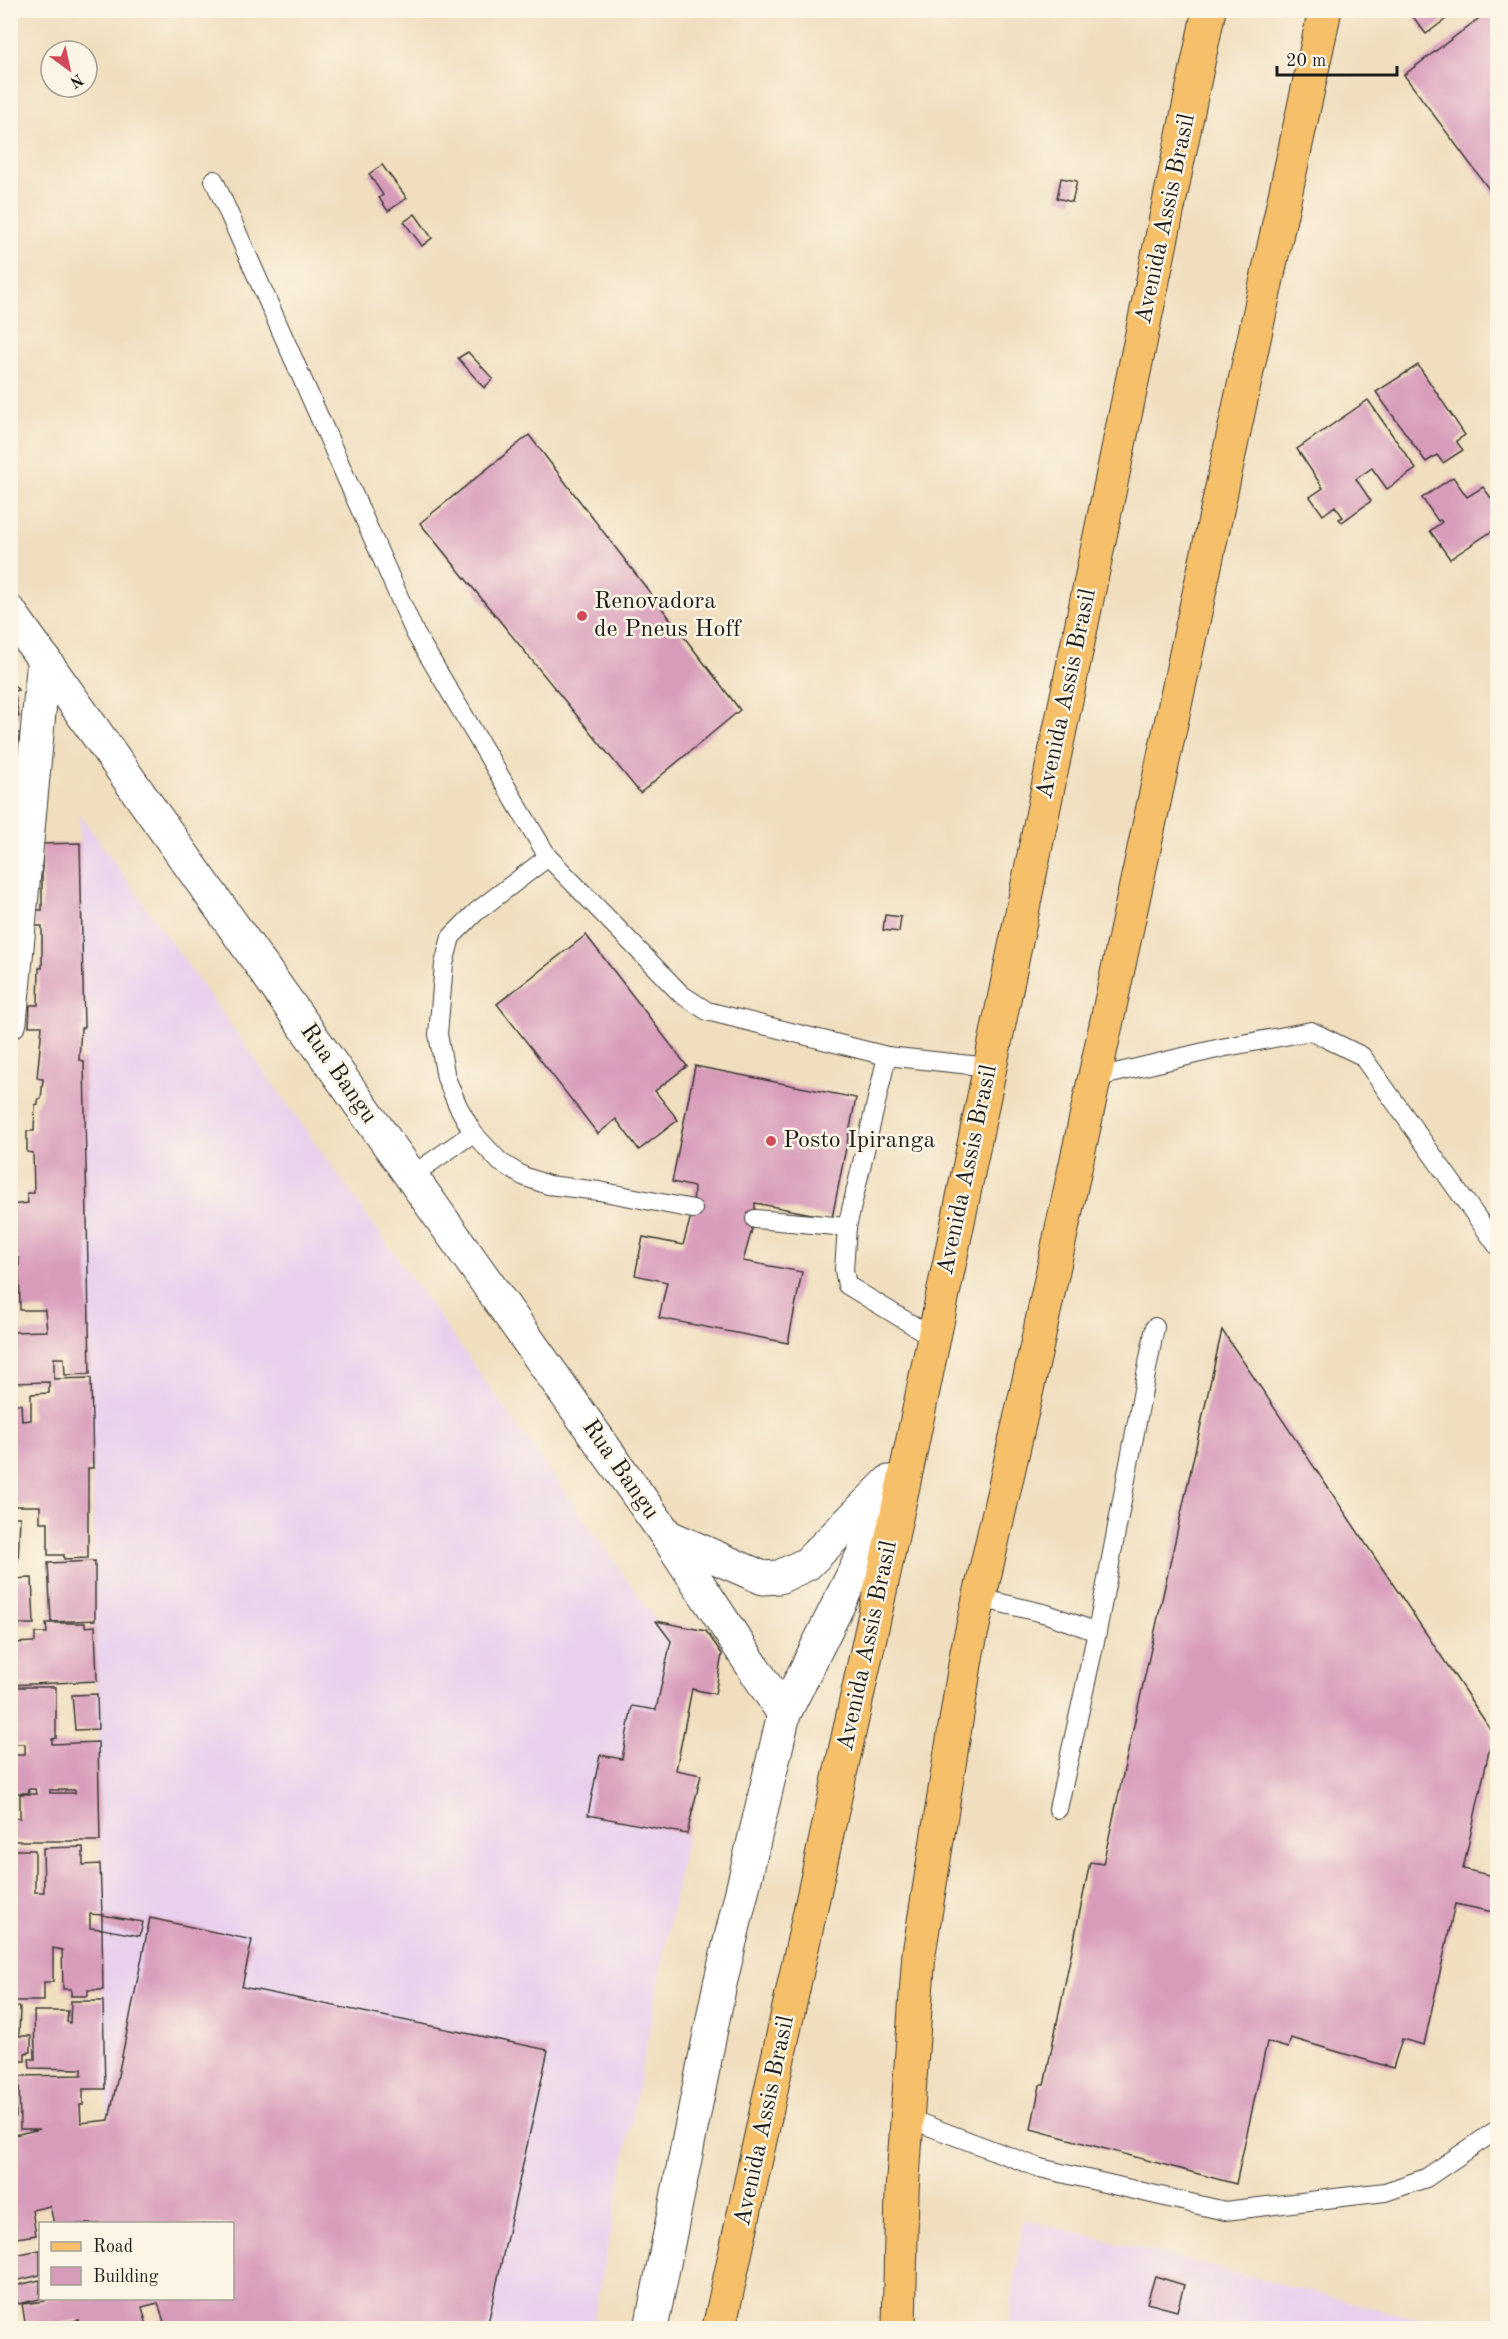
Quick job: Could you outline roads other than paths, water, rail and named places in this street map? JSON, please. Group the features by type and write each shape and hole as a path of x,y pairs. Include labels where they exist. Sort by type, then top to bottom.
{"main road":[{"name":"Avenida Assis Brasil","path":"719,2328 908,1463 1209,10"},
{"path":"899,2328 902,2192 919,1953 967,1652 1094,1078 1325,10"}],"street":[{"name":"Rua Bangu","path":"10,612 667,1536 784,1714"},
{"path":"10,1022 44,659"},
{"name":"Rua Bangu","path":"667,1536 763,1578 779,1577 807,1564 908,1463"},
{"path":"651,2328 720,1984 784,1714 908,1463"}],"lane":[{"path":"214,180 416,633 548,857 681,994 707,1011 887,1056 989,1066"},
{"path":"548,857 476,912 452,937 444,964 438,1034 446,1078 473,1133 501,1162 531,1179 548,1185 599,1191 693,1209"},
{"path":"1094,1078 1221,1048 1311,1031 1362,1056 1497,1247"},
{"path":"887,1056 847,1227 844,1270 847,1285 934,1338"},
{"path":"411,1176 473,1133"},
{"path":"755,1219 847,1227"},
{"path":"1058,1809 1097,1632 1155,1327"},
{"path":"980,1598 1047,1614 1097,1632"},
{"path":"907,2118 1040,2168 1225,2211 1385,2192 1426,2178 1497,2129"}],"place":[{"name":"Renovadora de Pneus Hoff","path":"582,616"},
{"name":"Posto Ipiranga","path":"771,1141"}]}
